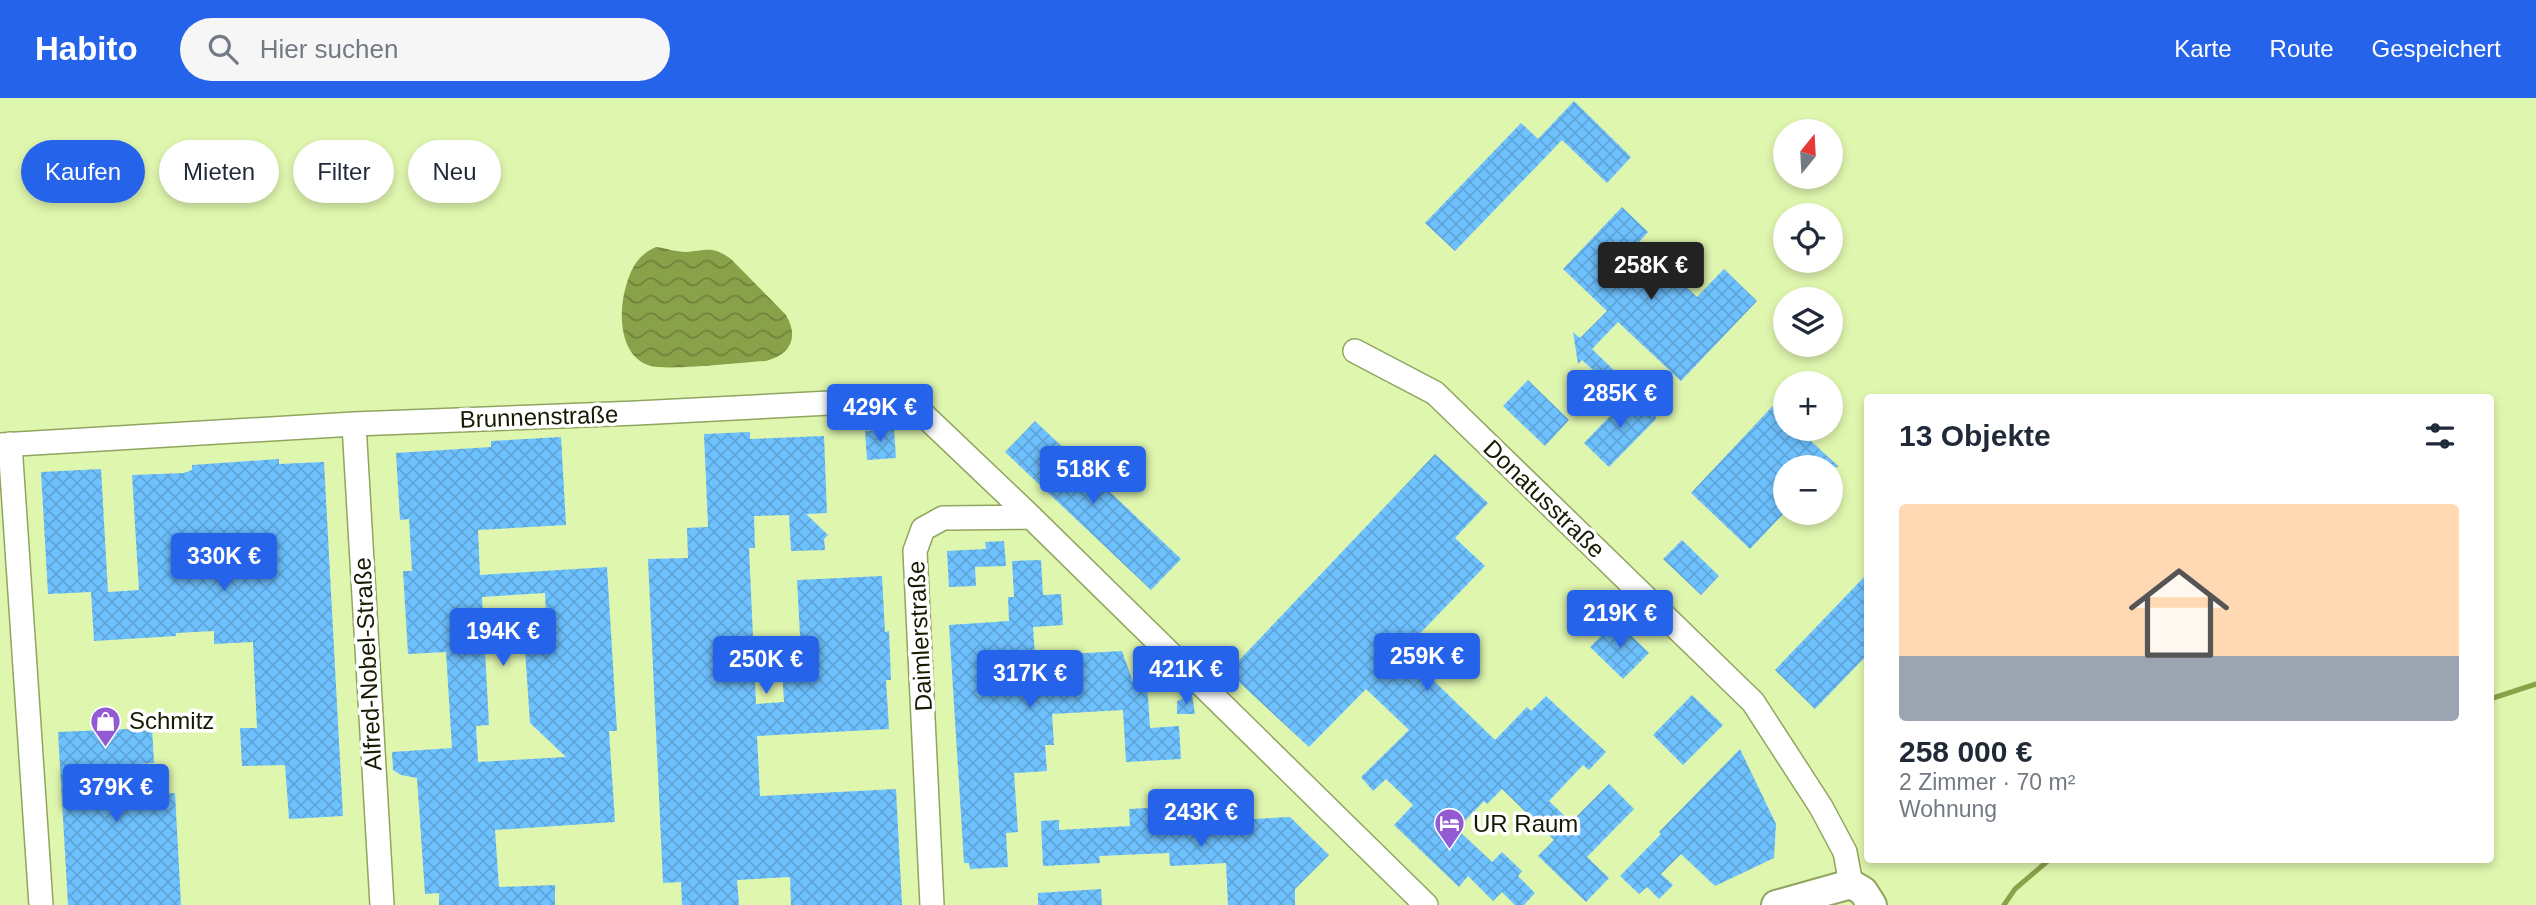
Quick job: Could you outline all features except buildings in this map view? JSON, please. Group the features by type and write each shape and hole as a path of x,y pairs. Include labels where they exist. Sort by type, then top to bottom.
{"street":[{"name":"Donatusstraße","path":"1355,351 1435,393 1753,702 1821,807 1845,852 1851,884"},
{"name":"Brunnenstraße","path":"5,445 354,424 907,399 1031,517"},
{"name":"Alfred-Nobel-Straße","path":"354,424 382,905"},
{"path":"5,445 41,905"},
{"path":"1031,517 1426,905"},
{"name":"Daimlerstraße","path":"932,905 915,551 923,529 943,518 1031,517"},
{"path":"1776,905 1851,884 1863,891 1872,905"}],"water":[{"path":"656,247 682,252 714,250 731,259 786,315 792,330 787,349 766,361 705,366 657,367 639,360 632,353 624,335 622,304 634,266 643,255"}],"waterway":[{"path":"2494,698 2536,684"},
{"path":"2004,905 2015,889 2045,863"}],"place":[{"name":"Schmitz","path":"106,748"},
{"name":"UR Raum","path":"1450,851"}]}
